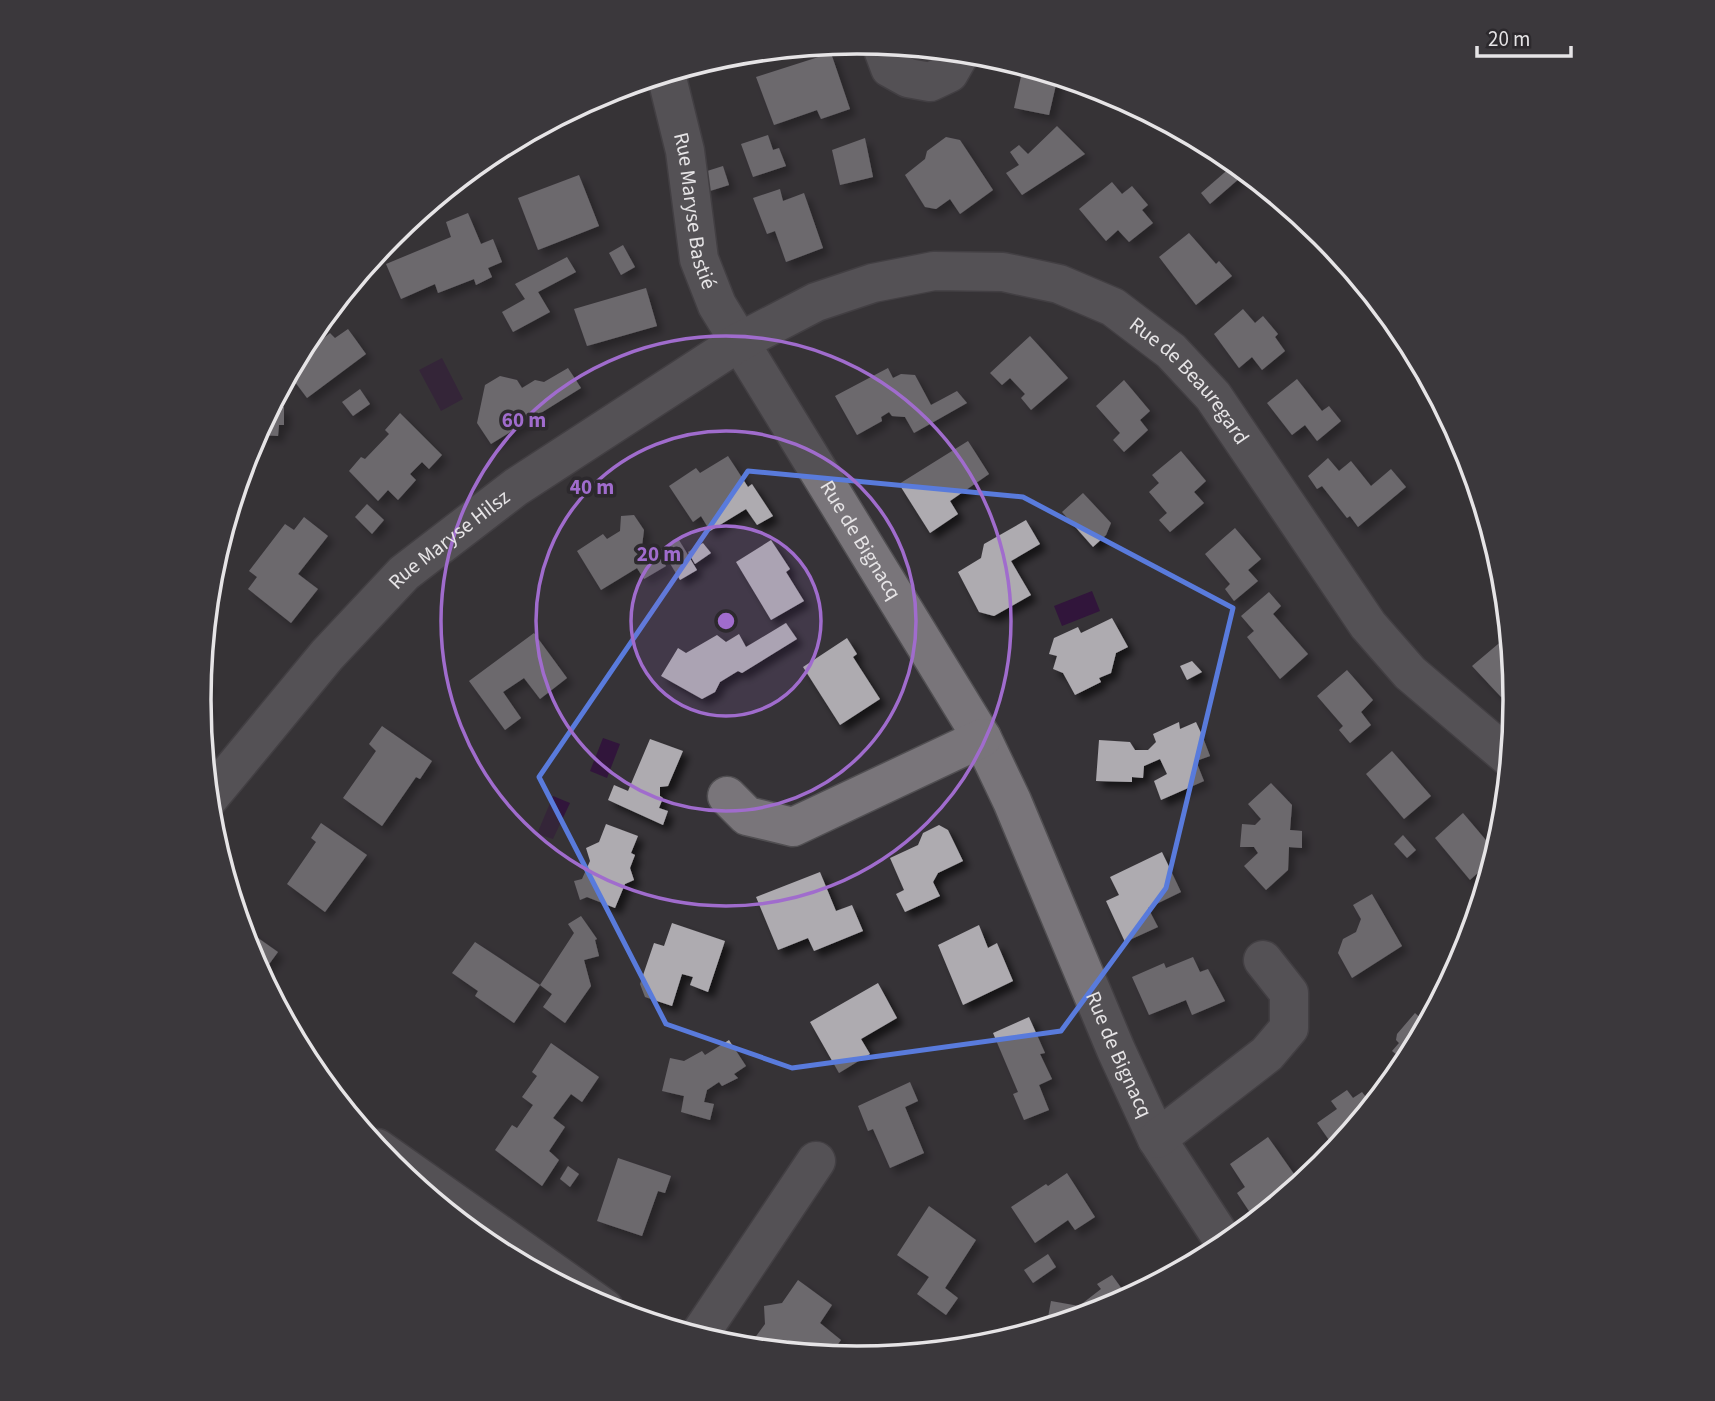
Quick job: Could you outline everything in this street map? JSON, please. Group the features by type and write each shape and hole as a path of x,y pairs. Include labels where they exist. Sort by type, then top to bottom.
{"street":[{"path":"885,55 890,68 908,78 930,82 949,73 955,62"},
{"name":"Rue Maryse Bastié","path":"668,83 685,152 699,259 717,305 739,342"},
{"name":"Rue de Beauregard","path":"739,342 816,302 873,283 934,271 1003,272 1059,284 1113,307 1171,351 1213,396 1368,625 1410,673 1501,751"},
{"name":"Rue de Bignacq","path":"739,342 982,738 1012,801 1116,1050 1157,1139 1220,1236"},
{"name":"Rue Maryse Hilsz","path":"217,788 327,655 404,573 516,487 739,342"},
{"path":"727,796 747,816 793,827 982,738"},
{"name":"Rue de Bignacq","path":"1157,1139 1267,1054 1289,1028 1289,993 1263,960"},
{"path":"704,1328 816,1161"},
{"path":"432,1186 542,1264"}],"highlighted area":[{"path":"748,471 1023,497 1233,608 1166,888 1061,1031 792,1068 666,1024 539,777"}],"shaded area":[{"path":"442,358 463,399 441,411 419,370"},
{"path":"1092,591 1100,611 1062,626 1054,606"},
{"path":"603,738 620,744 607,778 590,771"},
{"path":"553,796 570,803 553,839 537,834"}],"building":[{"path":"832,55 850,109 821,119 817,110 774,125 756,77"},
{"path":"1021,75 1056,86 1049,115 1014,108"},
{"path":"1057,126 1085,154 1022,195 1006,173 1019,165 1010,152 1019,145 1028,154"},
{"path":"768,135 773,150 779,148 786,166 753,177 741,144"},
{"path":"946,137 960,140 993,190 960,214 950,199 936,209 925,207 905,175 925,159 927,151"},
{"path":"865,138 873,177 840,185 832,150"},
{"path":"723,166 729,185 710,191 704,172"},
{"path":"1227,170 1239,179 1210,204 1201,193"},
{"path":"579,175 599,226 538,250 518,198"},
{"path":"1112,182 1122,194 1132,186 1148,205 1142,210 1153,223 1129,242 1118,230 1106,241 1079,209"},
{"path":"780,189 783,201 804,193 823,248 786,262 775,231 767,234 753,198"},
{"path":"468,213 481,244 493,239 502,262 488,268 492,277 476,285 474,279 438,293 435,284 401,299 386,264 451,237 446,222"},
{"path":"1189,233 1216,264 1219,261 1232,276 1196,305 1159,257"},
{"path":"623,245 635,267 621,275 609,253"},
{"path":"567,257 576,272 538,292 550,312 513,332 502,312 525,299 515,284"},
{"path":"646,288 657,326 587,346 574,309"},
{"path":"1243,309 1255,323 1263,316 1278,334 1275,337 1285,351 1262,370 1252,357 1239,368 1214,334"},
{"path":"348,329 366,354 307,398 295,382 320,341 330,333 335,338"},
{"path":"1030,336 1068,378 1031,410 1021,398 1025,394 1010,378 1002,385 990,373"},
{"path":"568,368 581,388 491,444 477,423 485,385 500,376 517,380 522,388 535,380 544,382"},
{"path":"888,368 893,378 901,374 915,375 931,405 957,391 967,403 914,433 905,417 892,416 889,412 881,417 882,421 857,435 835,396"},
{"path":"1297,379 1322,411 1329,406 1341,421 1317,441 1305,425 1292,435 1267,403"},
{"path":"1124,380 1150,411 1140,420 1148,430 1124,452 1113,440 1120,433 1096,406"},
{"path":"360,389 370,404 353,416 342,402"},
{"path":"284,407 284,425 279,425 278,436 268,435"},
{"path":"400,413 442,455 429,469 422,462 410,474 416,480 398,500 388,490 378,501 349,471 361,457 365,459 389,434 385,430"},
{"path":"968,441 989,474 950,501 958,514 930,533 899,484"},
{"path":"1181,451 1206,481 1194,492 1204,503 1170,532 1159,520 1167,513 1149,492 1159,483 1152,475"},
{"path":"728,456 748,487 752,484 773,516 757,525 746,509 710,531 701,516 693,522 669,486 696,468 700,473"},
{"path":"1328,458 1339,471 1351,461 1371,486 1391,469 1406,487 1358,527 1350,516 1347,518 1322,486 1317,489 1308,476"},
{"path":"1083,493 1111,523 1106,535 1093,547 1062,512"},
{"path":"367,504 384,520 372,534 355,517"},
{"path":"634,515 644,530 642,546 651,559 658,554 666,566 644,579 637,568 601,590 577,551 603,534 607,539 620,531 621,516"},
{"path":"304,517 328,536 298,574 318,589 291,623 248,589 257,577 249,571 285,524 294,530"},
{"path":"1026,520 1040,544 1011,561 1031,595 994,616 979,612 958,572 981,558 984,544"},
{"path":"1235,528 1261,559 1248,570 1258,581 1234,601 1225,589 1230,584 1205,554"},
{"path":"679,540 697,570 680,580 662,550"},
{"path":"771,540 790,569 786,572 804,601 771,620 736,562"},
{"path":"703,543 711,553 695,564 688,552"},
{"path":"1269,592 1281,606 1273,614 1308,654 1280,679 1247,637 1254,631 1241,616"},
{"path":"1112,618 1128,647 1116,653 1111,673 1099,678 1101,682 1075,695 1063,673 1053,669 1057,656 1049,654 1054,638 1078,627 1081,633"},
{"path":"786,623 797,639 742,673 738,671 720,682 715,692 702,699 661,676 678,648 686,653 717,635 726,642 739,634 746,647"},
{"path":"534,633 567,678 540,699 524,678 503,692 521,718 505,730 469,681"},
{"path":"847,638 857,654 853,657 880,699 840,725 803,667"},
{"path":"1500,642 1504,695 1501,697 1472,666"},
{"path":"1192,661 1202,672 1187,680 1180,666"},
{"path":"1347,670 1373,700 1361,712 1371,725 1350,743 1339,730 1343,726 1317,696"},
{"path":"1179,722 1180,729 1196,722 1202,735 1210,756 1196,761 1204,781 1161,800 1154,781 1167,774 1160,759 1144,766 1143,778 1132,777 1132,782 1096,781 1099,740 1130,742 1135,750 1148,750 1156,742 1153,734"},
{"path":"382,726 432,761 420,779 416,777 382,826 343,798 376,751 369,744"},
{"path":"650,739 683,751 668,786 660,787 660,796 663,798 659,808 668,811 663,825 608,800 614,785 628,791"},
{"path":"1392,751 1431,796 1404,819 1366,774"},
{"path":"1271,783 1292,805 1290,830 1302,831 1302,848 1289,847 1288,870 1266,890 1244,866 1258,853 1254,847 1240,847 1242,824 1255,825 1261,819 1248,804"},
{"path":"1463,813 1488,842 1482,869 1470,880 1435,838"},
{"path":"321,823 367,855 325,912 287,884 316,842 311,838"},
{"path":"606,824 638,836 631,853 635,855 630,868 634,880 625,884 615,908 587,897 580,900 574,881 582,879 590,861 586,848 599,842"},
{"path":"939,825 948,830 963,861 938,873 933,882 940,896 905,912 896,894 904,890 890,858 918,845 923,833"},
{"path":"1403,835 1416,850 1407,858 1394,844"},
{"path":"1162,852 1181,892 1148,908 1158,927 1125,942 1106,901 1119,895 1110,877"},
{"path":"820,872 836,911 852,905 863,931 814,951 808,938 778,950 756,897"},
{"path":"1372,894 1402,946 1352,978 1338,953 1343,939 1356,932 1361,919 1353,905"},
{"path":"581,916 597,939 595,940 599,956 584,960 591,986 565,1023 543,1007 552,994 540,985 574,933 568,924"},
{"path":"672,923 725,941 708,992 690,985 693,977 682,974 672,1006 645,997 640,984 654,943 664,946"},
{"path":"979,925 988,948 997,943 1013,981 963,1005 938,945"},
{"path":"256,937 278,952 268,965"},
{"path":"475,942 540,985 514,1023 475,996 478,991 452,973"},
{"path":"1193,957 1200,972 1208,969 1225,1001 1192,1015 1186,1000 1149,1015 1132,977 1164,963 1166,968"},
{"path":"878,983 897,1018 861,1039 870,1054 839,1073 810,1022"},
{"path":"1415,1013 1420,1018 1398,1056 1392,1051 1399,1043 1396,1040 1397,1034"},
{"path":"1029,1017 1045,1053 1040,1054 1052,1079 1039,1085 1049,1110 1024,1120 1013,1094 1018,1092 993,1033"},
{"path":"729,1040 746,1066 734,1074 738,1078 722,1086 719,1082 707,1090 704,1102 714,1104 710,1120 681,1112 684,1096 662,1091 670,1058 684,1061 702,1051 705,1055"},
{"path":"551,1043 599,1077 582,1102 571,1094 553,1118 565,1127 549,1151 559,1160 542,1186 495,1150 512,1125 517,1128 533,1105 522,1097 537,1076 532,1072"},
{"path":"910,1082 918,1101 905,1107 924,1153 890,1168 873,1129 868,1131 858,1106"},
{"path":"1347,1090 1353,1098 1362,1092 1367,1098 1330,1141 1317,1123 1337,1109 1331,1101"},
{"path":"1268,1137 1295,1175 1251,1213 1237,1193 1245,1187 1230,1164"},
{"path":"618,1158 671,1176 665,1193 658,1191 642,1236 597,1221"},
{"path":"568,1166 579,1174 570,1187 560,1179"},
{"path":"1067,1173 1095,1217 1075,1230 1068,1220 1035,1243 1011,1207"},
{"path":"929,1206 976,1240 945,1288 958,1298 946,1315 917,1294 929,1277 897,1255"},
{"path":"1048,1254 1056,1267 1033,1283 1024,1270"},
{"path":"1112,1275 1123,1290 1105,1298 1048,1318 1051,1301 1079,1306 1101,1289 1097,1284"},
{"path":"798,1280 832,1305 820,1323 841,1340 836,1346 755,1338 765,1324 764,1306 782,1303"}]}
